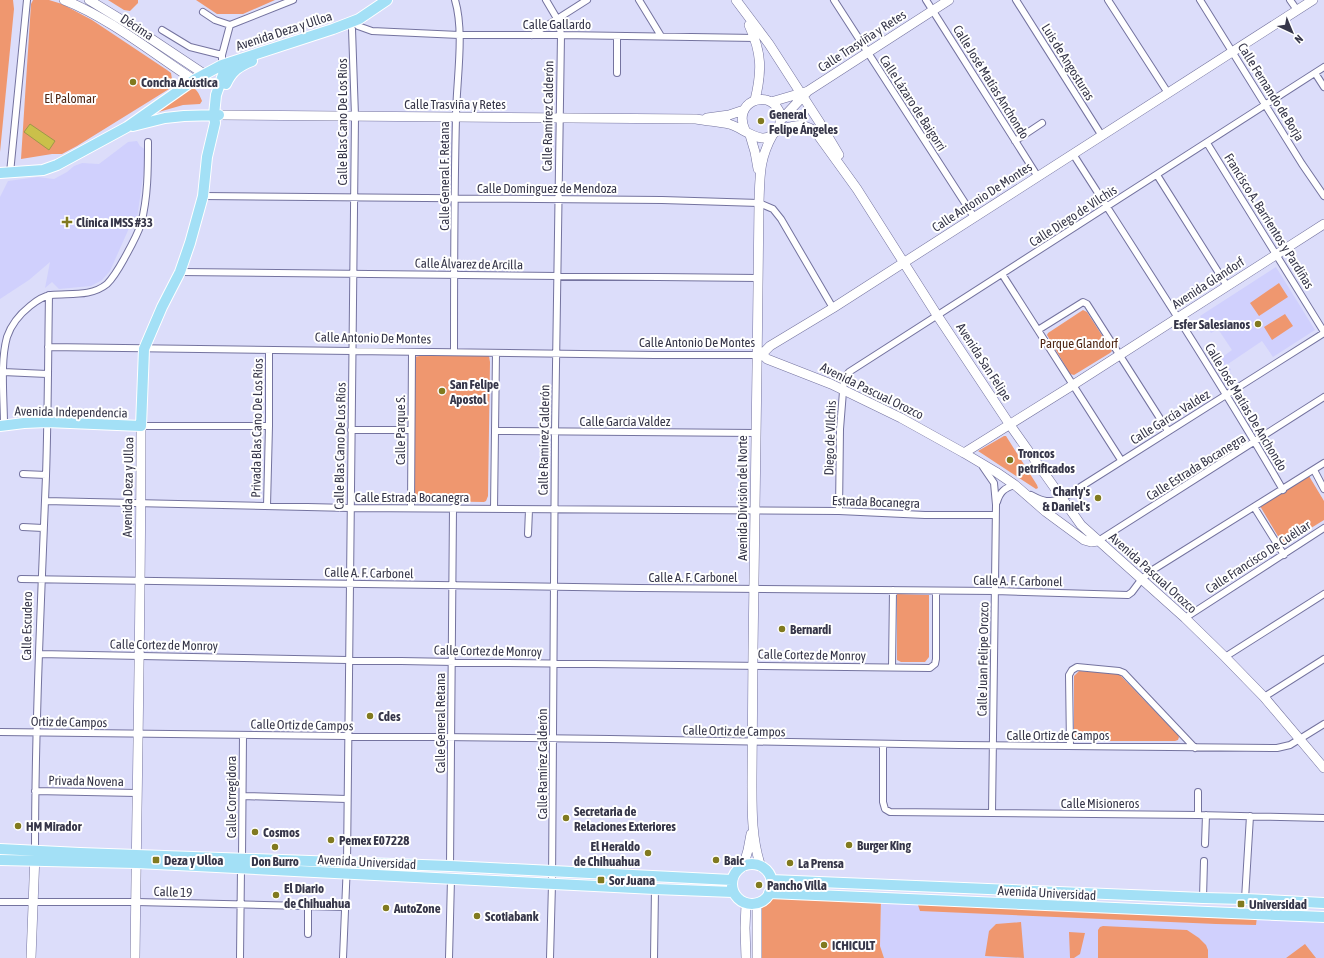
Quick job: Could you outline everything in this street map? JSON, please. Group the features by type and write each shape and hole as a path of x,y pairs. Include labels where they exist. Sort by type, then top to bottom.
{"main road":[{"name":"Décima","path":"64,0 87,11 114,27 194,80"},
{"name":"Décima","path":"90,0 204,74"},
{"name":"Avenida Deza y Ulloa","path":"135,958 137,734 140,656 144,349 162,307 180,272 198,219 216,118 215,99 228,63 251,54 333,29 359,19 387,0"},
{"path":"5,173 44,170 57,165 127,127 204,74 228,63 253,61 355,28 377,16 396,0"},
{"name":"Calle Trasviña y Retes","path":"780,121 803,94 949,0"},
{"name":"Calle Antonio De Montes","path":"760,355 770,346 833,308 1313,0"},
{"name":"Avenida San Felipe","path":"739,4 756,38 758,47 760,72 755,100"},
{"name":"Avenida San Felipe","path":"739,4 769,44 803,94 858,190 937,315 1010,425 1081,525 1098,541"},
{"name":"Calle Trasviña y Retes","path":"771,102 803,94"},
{"path":"761,99 771,102 778,110 780,121 775,133 768,137 762,138 748,133 742,124 744,110 755,100 761,99"},
{"name":"Calle Trasviña y Retes","path":"216,118 355,116 696,119 729,115 744,110"},
{"path":"127,127 165,118 216,118"},
{"name":"Calle Trasviña y Retes","path":"696,119 730,124 748,133"},
{"name":"Avenida San Felipe","path":"775,133 798,125 810,128 823,142 858,190"},
{"name":"Avenida División del Norte","path":"748,133 756,152 760,177"},
{"name":"Avenida División del Norte","path":"743,866 748,850 752,819 756,433 760,355 758,278 760,177 764,150 775,133"},
{"name":"Avenida Glandorf","path":"964,453 1324,224"},
{"name":"Avenida Pascual Orozco","path":"760,355 844,390 901,418 979,461 1015,485 1046,512 1084,540 1091,542 1098,541 1225,657 1264,697 1324,768"},
{"name":"Avenida Independencia","path":"2,425 24,422 47,422 142,426"},
{"name":"Avenida División del Norte","path":"752,819 757,854 761,867"},
{"name":"Avenida Universidad","path":"0,849 35,850 137,859 242,864 346,874 733,892"},
{"name":"Calle Escudero","path":"31,958 35,850"},
{"name":"Avenida Universidad","path":"0,860 34,862 137,859"},
{"name":"Avenida Universidad","path":"242,864 347,863 450,866 732,880"},
{"path":"750,865 761,867 769,874 771,880 770,893 762,902 751,904 741,901 733,892 732,880 734,875 743,866 750,865"},
{"name":"Avenida Universidad","path":"771,880 1324,903"},
{"name":"Avenida Universidad","path":"770,893 1324,917"},
{"path":"746,958 745,928 751,904"},
{"path":"751,904 757,958"}],"street":[{"path":"5,173 27,0"},
{"path":"203,12 215,20 230,25 293,0"},
{"name":"Calle General F. Retana","path":"454,352 456,117 459,35 458,9 455,0"},
{"name":"Calle Ramírez Calderón","path":"546,0 558,18 561,35 555,432 553,663 554,739 550,958"},
{"path":"532,35 586,0"},
{"path":"639,0 661,36"},
{"name":"Calle Lázaro de Baigorri","path":"834,0 974,217"},
{"name":"Calle José Matías Anchondo","path":"926,0 1038,177"},
{"name":"Luis de Angosturas","path":"1016,0 1102,136"},
{"path":"1108,0 1168,92"},
{"name":"Calle Fernando de Borja","path":"1200,0 1324,196"},
{"path":"1290,0 1297,10"},
{"path":"162,30 190,47 228,63 230,25"},
{"name":"Calle Gallardo","path":"355,28 459,35 756,38"},
{"name":"Calle Blas Cano De Los Ríos","path":"343,958 346,907 348,799 355,28"},
{"path":"617,73 618,36"},
{"name":"Calle Diego de Vilchis","path":"844,390 844,379 849,372 1324,68"},
{"path":"1315,73 1324,87"},
{"path":"1015,140 1042,123"},
{"path":"2,425 5,347 7,336 13,324 28,308 37,301 49,295 87,293 95,291 106,284 115,274 134,241 141,224 147,183 148,142"},
{"name":"Francisco A. Barrientos y Pardiñas","path":"1207,143 1277,254 1324,333"},
{"name":"Calle José Matías De Anchondo","path":"1073,154 1178,318 1283,490"},
{"path":"1157,175 1227,286"},
{"name":"Calle Domínguez de Mendoza","path":"203,196 558,199 759,203"},
{"path":"759,203 768,206 778,216 833,308"},
{"name":"Calle Álvarez de Arcilla","path":"180,272 758,278"},
{"path":"1002,274 1121,460"},
{"name":"Calle Escudero","path":"35,850 36,733 46,475 49,295"},
{"path":"1038,330 1081,303 1085,302 1088,304 1168,431"},
{"name":"Calle García Valdez","path":"1024,492 1045,502 1053,502 1062,498 1324,333"},
{"name":"Calle Antonio De Montes","path":"48,347 557,354 760,355"},
{"name":"Privada Blas Cano De Los Ríos","path":"267,506 269,350"},
{"name":"Calle Parque S.","path":"410,508 412,352"},
{"path":"494,509 496,353"},
{"path":"3,372 47,374"},
{"name":"Diego de VIlchis","path":"839,511 840,429 844,390"},
{"name":"Calle Estrada Bocanegra","path":"1098,541 1324,397"},
{"path":"142,426 269,426"},
{"path":"351,430 411,430"},
{"name":"Calle García Valdez","path":"495,431 756,433"},
{"name":"Calle Juan Felipe Orozco","path":"979,461 993,480 996,506 992,813"},
{"name":"Calle A. F. Carbonel","path":"21,579 936,590 1126,595 1132,592 1141,580 1151,571 1324,463"},
{"path":"1314,470 1324,489"},
{"path":"23,474 46,475"},
{"path":"996,506 1002,491 1015,485"},
{"name":"Calle Estrada Bocanegra","path":"45,501 350,508 756,511"},
{"path":"1254,507 1284,555"},
{"name":"Calle General Retana","path":"450,866 453,508"},
{"path":"528,534 529,510"},
{"name":"Estrada Bocanegra","path":"756,511 839,511 925,515 995,515"},
{"path":"23,527 43,528"},
{"name":"Calle Francisco De Cuéllar","path":"1184,618 1324,528"},
{"path":"892,667 893,590"},
{"name":"Calle Cortez de Monroy","path":"39,654 451,662 930,668 935,664 936,659 936,590"},
{"path":"1225,657 1324,594"},
{"path":"1264,697 1324,659"},
{"path":"1070,746 1069,675 1072,670 1077,667 1119,671 1124,673 1195,748"},
{"name":"Calle Ortiz de Campos","path":"137,734 993,746 1281,748 1300,739 1324,724"},
{"name":"Ortiz de Campos","path":"0,732 137,734"},
{"name":"Calle Corregidora","path":"240,958 243,735"},
{"name":"Calle Misioneros","path":"884,744 883,802 885,809 890,812 1206,815 1324,818"},
{"name":"Privada Novena","path":"35,790 137,793"},
{"path":"1198,792 1198,815"},
{"path":"243,796 348,799"},
{"path":"1205,844 1206,815"},
{"path":"1245,899 1250,816"},
{"path":"1203,898 1204,861"},
{"path":"449,958 451,879"},
{"path":"654,958 655,889"},
{"name":"Calle 19","path":"0,902 136,902 346,907"},
{"path":"308,906 308,934"}],"shaded area":[{"path":"30,124 55,141 49,150 24,132"},
{"name":"Clínica IMSS #33","path":"137,141 140,146 146,150 146,155 137,219 130,226 110,271 102,280 91,286 59,289 52,282 45,288 50,262 29,280 0,299 0,197 8,181 38,177 54,179 67,172 74,166 82,163 99,164 128,142"},
{"name":"Esfer Salesianos","path":"1276,267 1315,330 1273,357 1262,341 1228,364 1231,370 1222,375 1214,363 1232,350 1218,329 1211,333 1200,316"},
{"path":"881,898 1324,917 1324,958 884,958 880,946"}],"green space":[{"name":"El Palomar","path":"0,0 13,0 14,9 0,152"},
{"name":"El Palomar","path":"33,0 49,0 62,4 92,20 171,73 173,85 169,89 62,154 52,154 21,159 31,4"},
{"path":"108,0 138,0 138,3 130,11 124,10"},
{"path":"196,0 275,0 243,14 217,14"},
{"path":"192,87 200,95 202,101 200,104 183,105 155,113"},
{"path":"1279,283 1288,297 1259,316 1250,303"},
{"name":"Parque Glandorf","path":"1083,310 1087,312 1112,351 1074,375 1070,374 1047,335"},
{"path":"1285,314 1293,326 1272,340 1264,327"},
{"path":"489,356 490,362 488,496 486,501 416,501 414,357"},
{"path":"1006,436 1038,488 1036,489 978,451"},
{"path":"1309,476 1324,501 1324,520 1285,544 1282,543 1260,506"},
{"path":"897,594 929,595 929,657 925,662 901,662 897,660"},
{"path":"1079,671 1117,673 1120,675 1178,735 1178,740 1078,741 1074,738 1074,676"},
{"path":"769,893 881,898 880,946 884,958 757,958 757,904 762,902"},
{"path":"917,902 1257,917 1256,925 920,911"},
{"path":"1021,922 1024,958 985,956 989,931 996,924"},
{"path":"1103,926 1187,930 1206,945 1208,950 1208,958 1098,958 1098,930"},
{"path":"1069,932 1085,933 1080,954 1074,958 1070,958"},
{"path":"1305,944 1316,958 1286,958"}],"place":[{"name":"Concha Acústica","path":"133,82"},
{"name":"General Felipe Ángeles","path":"761,121"},
{"name":"Clínica IMSS #33","path":"67,222"},
{"name":"Esfer Salesianos","path":"1258,324"},
{"name":"San Felipe Apostol","path":"442,391"},
{"name":"Troncos petrificados","path":"1010,460"},
{"name":"Charly's & Daniel's","path":"1098,498"},
{"name":"Bernardi","path":"782,629"},
{"name":"Cdes","path":"370,716"},
{"name":"Secretaria de Relaciones Exteriores","path":"566,818"},
{"name":"HM Mirador","path":"18,826"},
{"name":"Cosmos","path":"255,832"},
{"name":"Pemex E07228","path":"331,840"},
{"name":"Burger King","path":"849,845"},
{"name":"Don Burro","path":"275,847"},
{"name":"El Heraldo de Chihuahua","path":"648,853"},
{"name":"Deza y Ulloa","path":"156,860"},
{"name":"Baic","path":"716,860"},
{"name":"La Prensa","path":"790,863"},
{"name":"Sor Juana","path":"601,880"},
{"name":"Pancho Villa","path":"759,885"},
{"name":"El Diario de Chihuahua","path":"276,895"},
{"name":"Universidad","path":"1241,904"},
{"name":"AutoZone","path":"386,908"},
{"name":"Scotiabank","path":"477,916"},
{"name":"ICHICULT","path":"824,945"}]}
